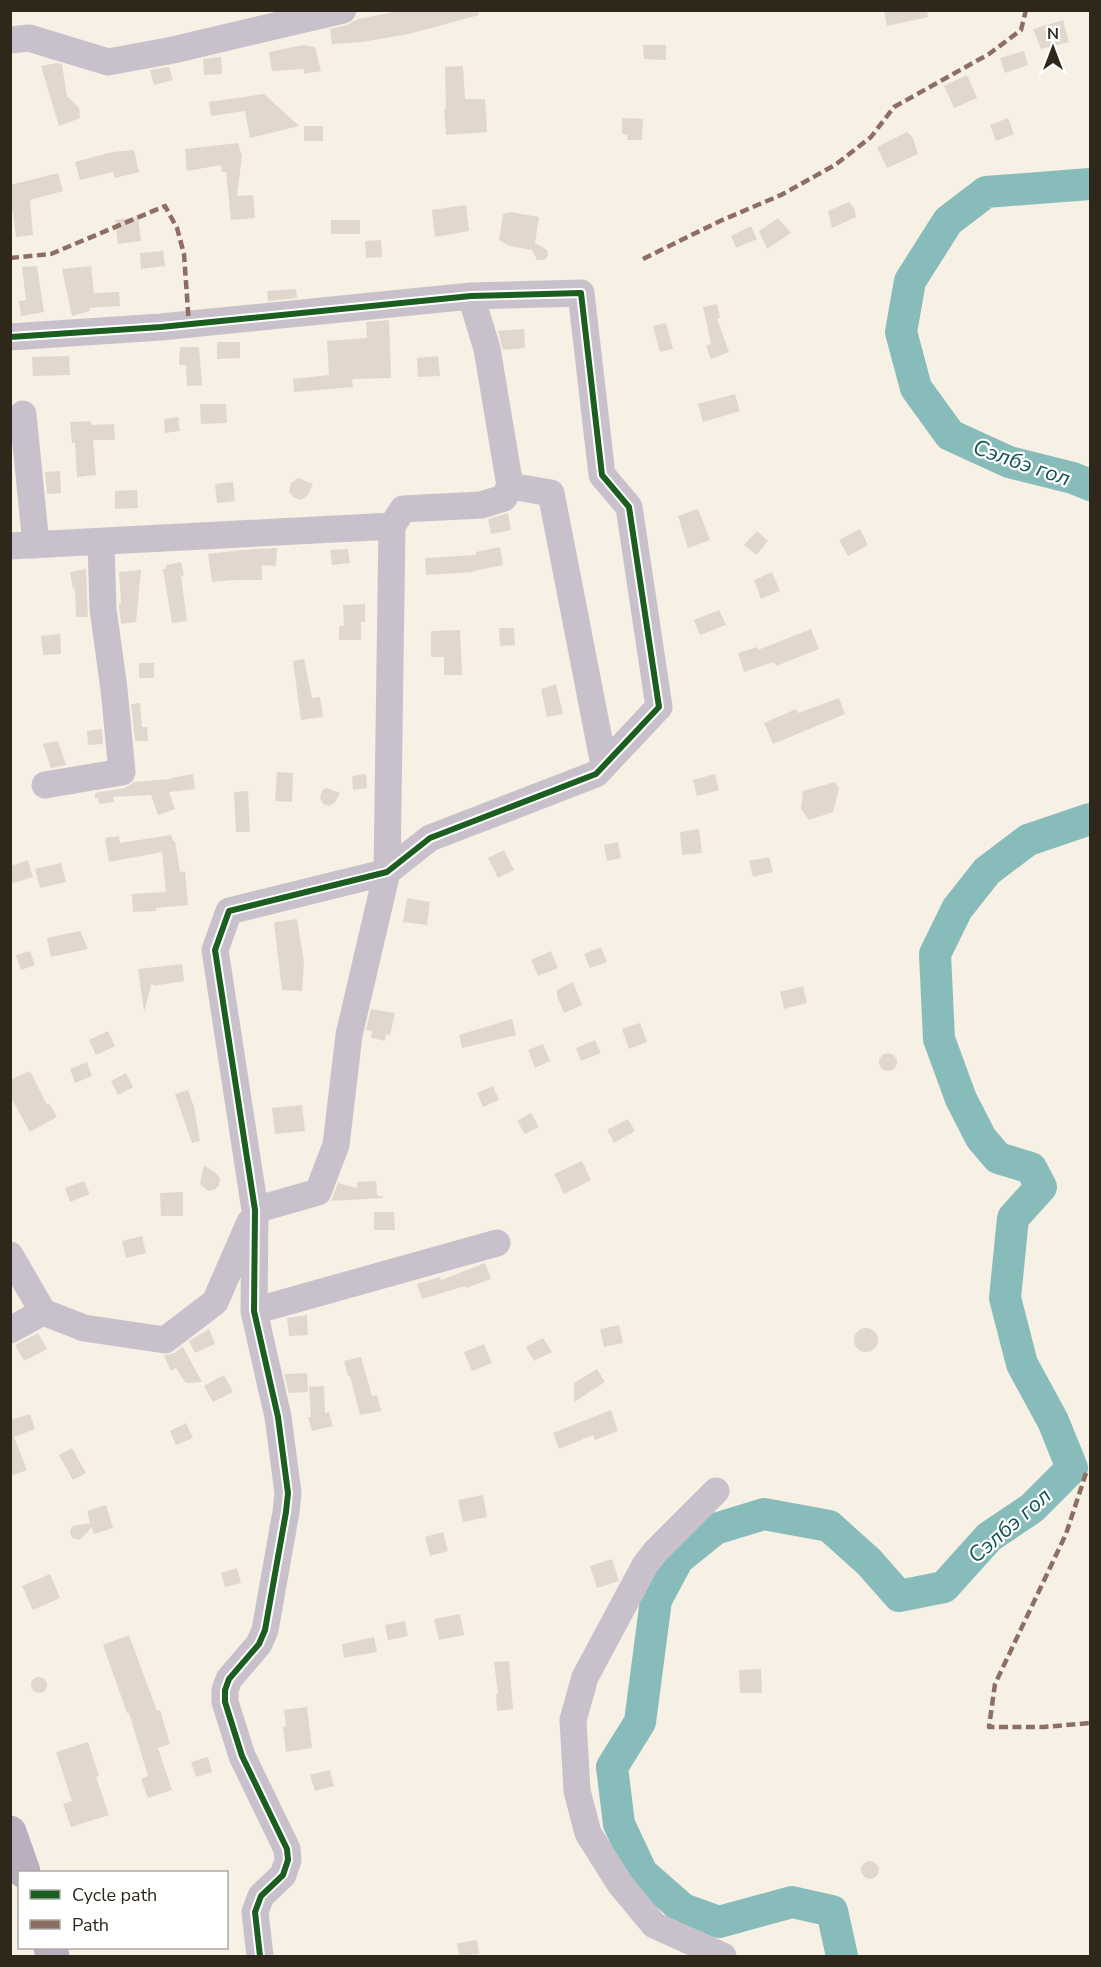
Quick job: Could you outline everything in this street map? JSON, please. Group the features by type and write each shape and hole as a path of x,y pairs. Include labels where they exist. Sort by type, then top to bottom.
{"main road":[{"path":"10,1832 24,1871"}],"street":[{"path":"10,40 29,38 108,62 173,50 343,10"},
{"path":"10,338 160,327 471,296 580,294 602,475 629,507 659,707 596,774 430,838 387,872 229,911 215,950 255,1210 254,1311 278,1417 288,1493 265,1630 259,1644 229,1679 225,1690 225,1702 242,1756 287,1849 288,1860 283,1875 261,1896 255,1912 260,1956"},
{"path":"255,1210 318,1192 336,1145 349,1035 387,872 392,526 403,509 481,505 504,498 510,486 487,349 471,296"},
{"path":"23,414 23,545 392,526"},
{"path":"510,486 551,493 604,765"},
{"path":"45,785 122,772 104,609 101,542"},
{"path":"10,1255 43,1312 84,1328 165,1340 215,1302 255,1210"},
{"path":"254,1311 497,1243"},
{"path":"10,1330 43,1312"},
{"path":"716,1491 645,1564 585,1677 573,1720 577,1791 588,1833 620,1884 654,1925 723,1956"}],"building":[{"path":"404,10 478,10 479,15 409,34 362,42 332,44 330,29 347,25 358,19"},
{"path":"884,10 927,10 928,17 887,26"},
{"path":"1063,20 1069,42 1041,49 1033,29"},
{"path":"303,45 315,47 321,71 304,74 304,69 272,71 269,52"},
{"path":"643,45 666,45 666,60 644,59"},
{"path":"1024,51 1028,65 1005,73 1000,58"},
{"path":"221,57 222,74 204,75 203,59"},
{"path":"62,64 67,96 79,108 80,118 59,126 41,66"},
{"path":"463,66 465,99 485,99 487,132 446,135 445,67"},
{"path":"169,67 173,80 154,85 150,70"},
{"path":"967,75 977,98 954,108 944,86"},
{"path":"264,94 299,126 250,138 245,111 211,116 209,102"},
{"path":"622,118 643,119 642,140 627,140 628,135 622,134"},
{"path":"1008,118 1014,134 996,141 990,125"},
{"path":"304,126 323,126 323,141 304,141"},
{"path":"907,132 913,138 918,154 887,168 877,147"},
{"path":"238,143 242,156 237,196 253,195 255,218 231,220 226,172 222,172 221,165 187,171 185,149"},
{"path":"134,150 139,172 115,178 113,172 80,180 75,162 113,152"},
{"path":"58,173 63,191 30,200 33,235 16,237 13,212 10,213 10,185"},
{"path":"849,202 854,208 856,217 832,228 828,211"},
{"path":"466,205 469,231 435,237 432,210"},
{"path":"510,212 539,217 535,243 547,250 548,255 545,260 537,260 532,250 510,246 499,240 503,214"},
{"path":"138,217 141,241 118,244 115,220"},
{"path":"778,218 791,233 767,249 759,231"},
{"path":"331,220 360,220 360,234 331,234"},
{"path":"751,226 757,239 736,248 731,236"},
{"path":"381,240 382,257 366,258 365,241"},
{"path":"163,251 165,266 141,269 140,253"},
{"path":"37,266 44,312 21,316 19,301 26,300 22,267"},
{"path":"91,266 94,293 119,292 120,306 89,308 90,311 72,316 62,269"},
{"path":"296,289 297,298 268,301 267,291"},
{"path":"717,304 720,318 717,319 729,352 711,359 706,346 711,344 703,307"},
{"path":"389,320 391,378 352,379 353,387 294,392 293,379 329,375 327,341 367,338 366,322"},
{"path":"666,323 673,349 660,352 653,326"},
{"path":"524,329 525,348 503,350 498,331"},
{"path":"217,342 240,342 240,358 217,359"},
{"path":"180,347 199,347 202,385 187,386 186,365 179,365"},
{"path":"69,356 70,375 33,376 32,357"},
{"path":"438,356 440,376 418,377 417,358"},
{"path":"735,394 740,411 703,422 698,404"},
{"path":"200,404 226,404 227,423 201,424"},
{"path":"178,417 180,431 165,433 164,419"},
{"path":"91,421 91,425 114,424 115,440 93,440 96,475 77,477 75,443 72,443 70,422"},
{"path":"60,471 61,493 47,494 45,472"},
{"path":"298,478 313,484 308,495 301,500 293,497 289,491 291,483"},
{"path":"233,482 235,501 217,503 215,484"},
{"path":"137,490 138,508 115,509 115,491"},
{"path":"698,509 710,540 688,548 678,516"},
{"path":"508,513 511,530 491,534 488,519"},
{"path":"860,529 868,545 848,556 839,540"},
{"path":"757,531 768,541 756,555 744,545"},
{"path":"500,547 503,565 473,572 426,575 425,558 476,555 476,552"},
{"path":"277,548 276,566 262,565 262,580 212,582 208,554"},
{"path":"348,549 350,563 332,565 330,550"},
{"path":"181,562 187,621 172,623 163,569 166,569 166,565"},
{"path":"86,569 88,617 76,617 75,589 73,589 70,572"},
{"path":"141,570 136,622 121,624 119,572"},
{"path":"772,572 780,591 761,599 754,580"},
{"path":"365,604 365,622 361,622 361,640 339,640 339,626 344,626 343,605"},
{"path":"719,610 726,625 700,635 694,620"},
{"path":"499,628 514,628 515,645 500,646"},
{"path":"811,629 819,649 776,666 774,662 744,672 738,653 757,647 758,650"},
{"path":"460,630 462,675 444,675 444,657 431,657 431,631"},
{"path":"60,634 61,654 43,655 41,636"},
{"path":"304,659 312,698 320,697 323,717 301,720 293,661"},
{"path":"139,663 154,663 154,678 139,678"},
{"path":"556,684 563,714 547,717 541,689"},
{"path":"839,698 845,714 773,744 764,723 796,709 798,713"},
{"path":"140,703 142,727 147,727 148,741 135,741 131,704"},
{"path":"102,729 103,744 88,745 87,731"},
{"path":"58,741 66,765 51,768 43,744"},
{"path":"277,772 293,773 292,802 275,801"},
{"path":"193,774 195,789 169,792 175,809 158,815 151,795 113,797 114,802 99,804 98,798 95,798 95,793 125,788 134,782 171,779"},
{"path":"366,774 367,788 353,790 352,776"},
{"path":"715,774 719,790 697,796 693,780"},
{"path":"835,782 839,789 833,812 809,820 801,809 803,791"},
{"path":"326,788 340,793 330,806 323,804 320,798 322,791"},
{"path":"248,791 250,832 236,832 234,792"},
{"path":"699,829 702,853 682,855 680,832"},
{"path":"171,835 175,841 180,872 185,871 188,905 156,908 156,911 133,912 132,894 166,892 162,852 109,862 105,838 119,836 120,843"},
{"path":"618,842 621,858 607,861 604,845"},
{"path":"504,850 514,870 498,878 488,858"},
{"path":"769,857 773,872 753,877 749,861"},
{"path":"28,860 33,877 10,884 10,866"},
{"path":"61,863 66,882 40,888 35,869"},
{"path":"407,898 430,902 427,925 403,922"},
{"path":"297,919 304,963 302,991 282,990 274,922"},
{"path":"80,931 88,949 51,957 47,938"},
{"path":"601,947 607,962 590,968 584,954"},
{"path":"30,951 35,965 21,970 16,955"},
{"path":"551,951 558,968 538,976 531,960"},
{"path":"182,964 184,981 153,986 152,982 144,1012 138,969"},
{"path":"573,982 582,1005 564,1013 557,990"},
{"path":"803,986 807,1003 784,1009 780,992"},
{"path":"371,1009 395,1013 390,1035 386,1034 385,1041 371,1038 372,1031 366,1030"},
{"path":"512,1019 516,1035 462,1048 459,1035"},
{"path":"640,1023 647,1042 629,1049 622,1029"},
{"path":"108,1031 115,1046 96,1055 89,1040"},
{"path":"595,1040 601,1053 581,1061 576,1048"},
{"path":"543,1044 550,1061 535,1068 528,1050"},
{"path":"888,1053 894,1056 897,1062 894,1068 888,1071 882,1068 879,1062 882,1056"},
{"path":"87,1062 92,1076 75,1083 70,1069"},
{"path":"30,1071 47,1105 49,1103 57,1117 30,1132 10,1096 10,1080"},
{"path":"126,1073 133,1087 118,1095 111,1081"},
{"path":"493,1086 499,1100 483,1107 477,1093"},
{"path":"188,1090 194,1107 200,1141 192,1143 175,1094"},
{"path":"302,1105 305,1131 275,1134 272,1108"},
{"path":"531,1113 539,1127 525,1134 517,1121"},
{"path":"628,1119 635,1131 614,1143 607,1130"},
{"path":"582,1161 591,1180 564,1194 554,1174"},
{"path":"204,1165 220,1179 219,1186 214,1190 208,1191 200,1184"},
{"path":"84,1181 90,1194 70,1202 65,1188"},
{"path":"376,1181 377,1195 383,1198 331,1201 338,1183 357,1188 357,1182"},
{"path":"183,1192 183,1216 161,1216 160,1193"},
{"path":"374,1212 394,1212 395,1230 374,1230"},
{"path":"142,1236 146,1253 126,1258 122,1241"},
{"path":"485,1263 491,1279 422,1299 417,1284 440,1277 441,1280"},
{"path":"307,1315 308,1335 289,1336 287,1318"},
{"path":"619,1325 623,1343 604,1347 600,1329"},
{"path":"866,1328 875,1331 878,1340 875,1349 866,1352 857,1349 854,1340 857,1331"},
{"path":"209,1329 215,1344 195,1353 189,1341"},
{"path":"38,1333 47,1349 24,1361 15,1345"},
{"path":"543,1338 552,1352 534,1361 526,1347"},
{"path":"484,1344 492,1363 472,1371 464,1352"},
{"path":"183,1347 202,1382 186,1383 176,1368 171,1371 164,1356"},
{"path":"361,1357 372,1396 377,1395 381,1411 360,1415 344,1361"},
{"path":"597,1369 605,1382 574,1402 574,1383"},
{"path":"307,1373 308,1392 289,1393 284,1374"},
{"path":"224,1375 233,1392 213,1402 204,1386"},
{"path":"324,1386 325,1413 329,1412 333,1426 312,1431 308,1417 311,1417 309,1387"},
{"path":"611,1410 618,1431 595,1440 593,1435 559,1449 553,1433"},
{"path":"30,1414 35,1429 14,1437 27,1470 10,1476 10,1420"},
{"path":"186,1423 193,1438 176,1445 170,1431"},
{"path":"72,1448 86,1473 73,1480 59,1455"},
{"path":"483,1495 487,1517 463,1522 458,1500"},
{"path":"106,1505 113,1528 94,1534 92,1527 80,1540 72,1538 70,1532 72,1526 90,1523 87,1511"},
{"path":"443,1532 448,1551 430,1556 425,1537"},
{"path":"612,1559 619,1581 597,1588 590,1566"},
{"path":"237,1568 241,1583 225,1587 221,1573"},
{"path":"50,1574 60,1598 33,1610 22,1586"},
{"path":"460,1614 464,1635 439,1640 434,1619"},
{"path":"405,1621 408,1636 388,1640 385,1625"},
{"path":"129,1635 157,1711 160,1710 170,1744 158,1748 172,1790 148,1798 141,1779 148,1776 129,1713 127,1713 103,1645"},
{"path":"374,1637 377,1652 344,1658 342,1644"},
{"path":"509,1661 513,1709 497,1711 496,1694 498,1694 494,1662"},
{"path":"761,1669 762,1693 740,1693 739,1670"},
{"path":"39,1677 47,1685 39,1693 31,1685"},
{"path":"307,1707 312,1748 286,1752 283,1727 286,1726 284,1710"},
{"path":"88,1742 99,1776 96,1777 109,1815 71,1827 63,1804 72,1801 56,1752"},
{"path":"208,1757 212,1772 196,1777 191,1762"},
{"path":"330,1770 334,1786 315,1791 310,1775"},
{"path":"866,1861 874,1861 879,1866 877,1877 866,1879 861,1874 861,1866"},
{"path":"477,1940 479,1954 459,1956 457,1943"}],"waterway":[{"name":"Сэлбэ гол","path":"1090,184 986,192 948,221 910,281 901,332 916,388 950,435 1009,462 1073,478 1090,485"},
{"name":"Сэлбэ гол","path":"842,1956 832,1911 792,1902 719,1922 683,1909 642,1873 619,1824 612,1767 640,1722 656,1600 678,1559 715,1529 764,1514 829,1526 869,1562 899,1596 944,1587 989,1537 1032,1508 1072,1468 1053,1421 1022,1364 1005,1298 1013,1218 1041,1187 1031,1168 998,1158 981,1138 961,1099 939,1039 935,954 957,909 987,871 1028,840 1090,819"}],"marked path":[{"path":"643,259 720,221 781,195 835,165 871,137 894,107 989,54 1021,30 1026,10"},
{"path":"10,258 51,254 165,206 177,228 184,254 189,325"},
{"path":"1086,1473 1066,1534 995,1684 989,1727 1044,1727 1090,1723"}],"cycle path":[{"path":"10,337 161,327 471,296 581,293 602,475 629,507 659,707 596,774 430,838 387,872 229,911 215,950 255,1210 254,1311 278,1417 288,1493 265,1630 259,1644 229,1679 225,1690 225,1702 242,1756 287,1849 288,1860 283,1875 261,1896 255,1912 260,1956"}]}
